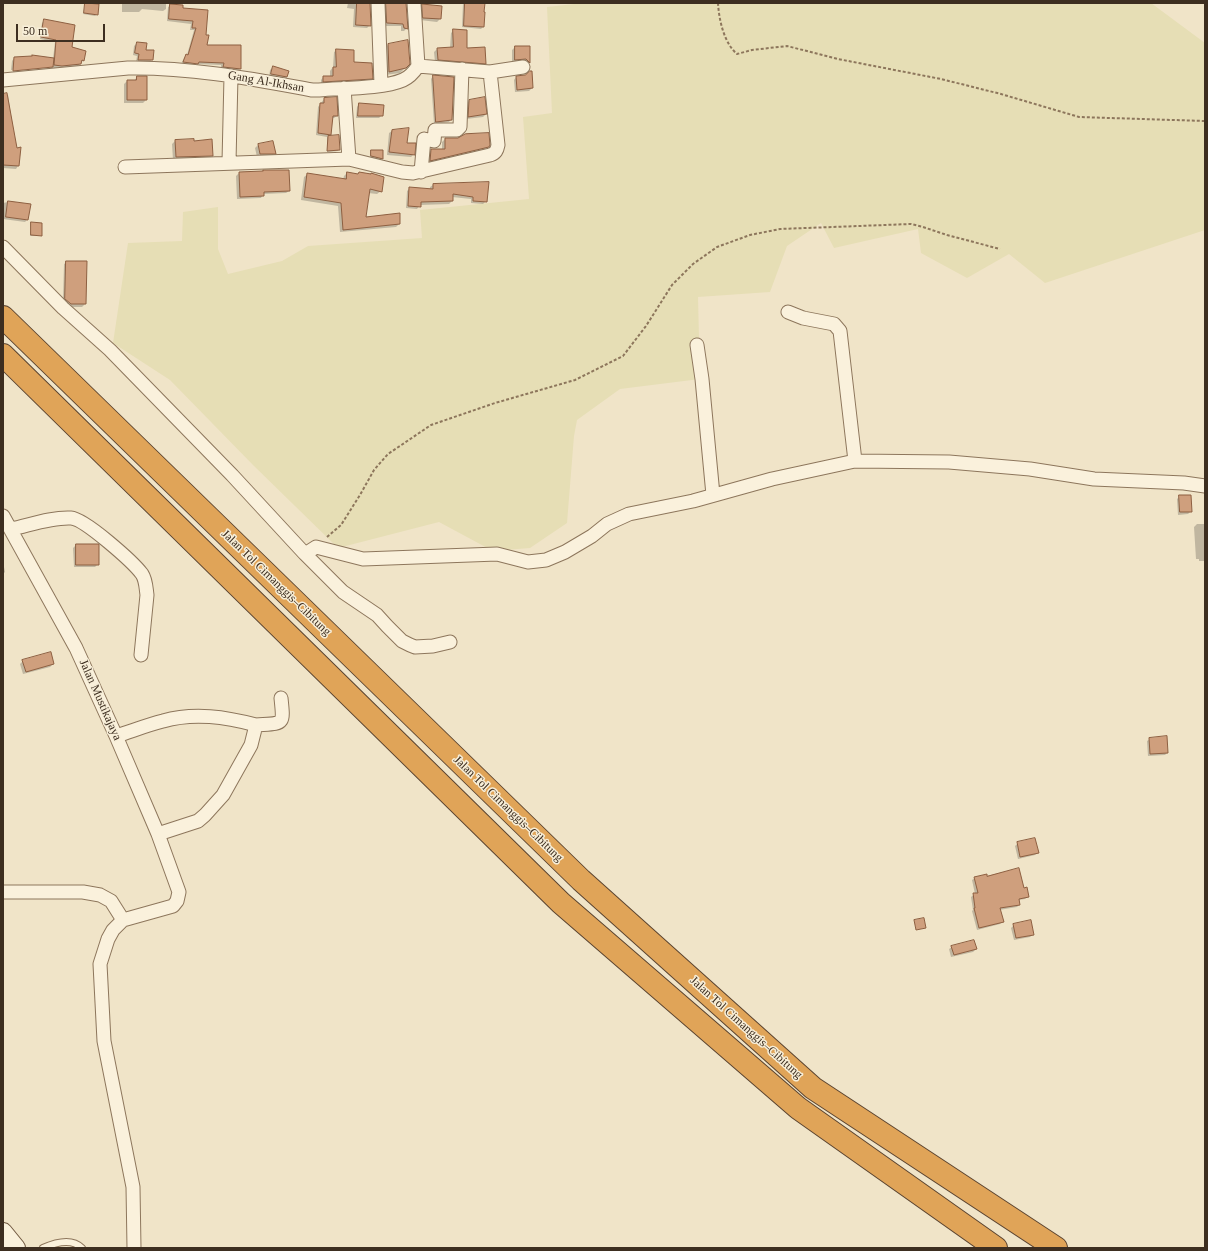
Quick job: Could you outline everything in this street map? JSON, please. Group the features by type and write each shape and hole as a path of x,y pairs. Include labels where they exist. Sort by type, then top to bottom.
{"highway":[{"name":"Jalan Tol Cimanggis–Cibitung","path":"3,317 581,880 813,1088 1056,1248"},
{"path":"3,355 561,903 798,1108 996,1248"}],"main road":[{"path":"3,1232 16,1248"}],"street":[{"path":"378,3 381,85"},
{"path":"414,3 418,66 490,72 523,67"},
{"name":"Gang Al-Ikhsan","path":"3,80 128,68 146,68 231,76 312,90 381,85 402,81 412,74 418,66"},
{"path":"421,172 424,139 434,141 435,130 457,130 460,127 462,69"},
{"path":"125,167 229,162 349,159 402,172 413,173 494,154 498,150 498,145 490,72"},
{"path":"229,162 231,76"},
{"path":"344,88 349,159"},
{"path":"3,246 63,308 110,350 232,475 311,551 343,592 377,615 406,643 415,647 433,646 450,642"},
{"path":"788,312 803,318 834,324 840,332 855,461"},
{"path":"696,345 702,379 713,495"},
{"path":"311,551 363,559 497,554 528,562 546,560 565,552 592,536 617,518 629,514 693,501 772,479 855,461 949,462 1030,469 1094,478 1184,483 1205,486"},
{"name":"Jalan Mustikajaya","path":"3,516 76,648 158,834 179,892 177,901 173,906 123,920"},
{"path":"11,529 56,519 76,519 96,532 138,570 145,579 147,595 141,655"},
{"path":"116,736 164,720 199,716 230,718 256,725 278,723 283,717 280,698"},
{"path":"158,834 198,821 205,816 223,795 251,745 256,725"},
{"path":"3,892 83,892 100,895 111,901 123,920 110,934 100,964 104,1041 133,1187 134,1248"}],"lane":[{"path":"43,1248 53,1243 62,1241 74,1243 82,1248"}],"path":[{"path":"718,3 718,17 732,50 737,54 752,50 787,46 838,59 941,79 1002,94 1079,117 1205,121"},
{"path":"311,551 341,525 374,470 388,454 431,425 495,403 575,380 623,356 646,326 672,285 683,272 704,255 724,244 750,235 780,229 911,224 923,226 947,235 1000,249"}],"shaded area":[{"path":"575,3 1151,3 1205,43 1205,230 1045,283 1009,254 967,278 921,253 918,229 834,248 821,223 787,246 770,292 698,297 700,379 620,389 577,420 574,436 567,523 530,548 493,551 439,522 338,548 253,465 170,380 113,343 128,243 182,241 183,212 218,207 218,249 228,274 282,261 308,246 422,238 420,210 529,199 523,117 552,113 547,7"}],"building":[{"path":"85,3 99,4 98,15 84,13"},
{"path":"357,3 370,3 371,26 356,25"},
{"path":"386,3 406,3 408,29 404,28 403,24 387,23"},
{"path":"465,3 485,3 484,27 464,26"},
{"path":"170,4 183,5 183,8 208,10 206,35 209,35 207,45 241,45 241,69 223,67 224,63 199,62 198,64 183,62 186,54 188,55 196,28 192,28 193,21 169,19"},
{"path":"422,4 442,6 441,19 423,18"},
{"path":"44,19 75,25 72,47 86,51 84,61 82,60 81,64 62,66 54,65 56,40 41,37"},
{"path":"453,29 467,30 467,48 485,47 486,64 438,60 437,48 453,47"},
{"path":"408,40 410,64 406,68 389,72 388,44"},
{"path":"137,42 147,43 146,50 154,50 153,60 138,60 139,54 135,53"},
{"path":"515,46 530,46 530,63 526,59 515,60"},
{"path":"336,49 354,50 354,62 372,63 373,79 323,82 323,76 333,76 333,67 336,67"},
{"path":"32,55 54,58 53,67 13,71 14,57"},
{"path":"273,66 289,71 287,77 271,74"},
{"path":"532,71 533,88 517,90 516,76 525,75"},
{"path":"433,75 454,77 452,120 436,122"},
{"path":"137,76 147,76 147,100 127,100 127,80 136,80"},
{"path":"7,93 17,148 21,147 19,166 3,165 3,94"},
{"path":"337,97 338,116 333,116 331,135 318,133 320,103 324,103 324,98"},
{"path":"485,97 487,114 468,117 469,100"},
{"path":"359,103 384,105 383,116 358,116"},
{"path":"409,128 407,143 416,143 415,155 389,152 392,130"},
{"path":"489,133 489,147 430,161 431,149 445,149 445,138 458,138 465,134"},
{"path":"339,135 340,150 327,151 328,136"},
{"path":"194,139 194,141 212,139 213,156 176,157 175,140"},
{"path":"273,141 276,154 260,154 258,144"},
{"path":"371,150 383,150 383,159 371,156"},
{"path":"289,170 290,191 264,192 264,196 240,197 239,172"},
{"path":"347,172 358,174 359,172 371,173 384,177 382,192 370,189 366,217 400,213 400,224 343,230 341,203 304,197 307,173 346,179"},
{"path":"489,182 487,202 473,201 473,197 453,194 453,201 421,202 421,207 408,206 409,187 433,189 433,184"},
{"path":"8,201 31,204 28,220 6,217"},
{"path":"31,222 42,223 42,236 31,235"},
{"path":"66,261 87,261 86,304 71,304 65,299"},
{"path":"1179,495 1191,495 1192,512 1180,512"},
{"path":"76,544 99,544 99,565 76,565"},
{"path":"51,652 54,664 26,672 22,660"},
{"path":"1167,736 1168,753 1150,754 1149,738"},
{"path":"1035,838 1039,853 1020,857 1017,842"},
{"path":"1019,868 1024,888 1027,887 1029,897 1019,899 1020,905 1000,908 1004,922 979,928 974,908 973,893 978,893 974,877 987,874 987,876"},
{"path":"924,918 926,928 916,930 914,920"},
{"path":"1031,920 1034,935 1016,938 1013,924"},
{"path":"974,940 977,949 954,955 951,946"}]}
